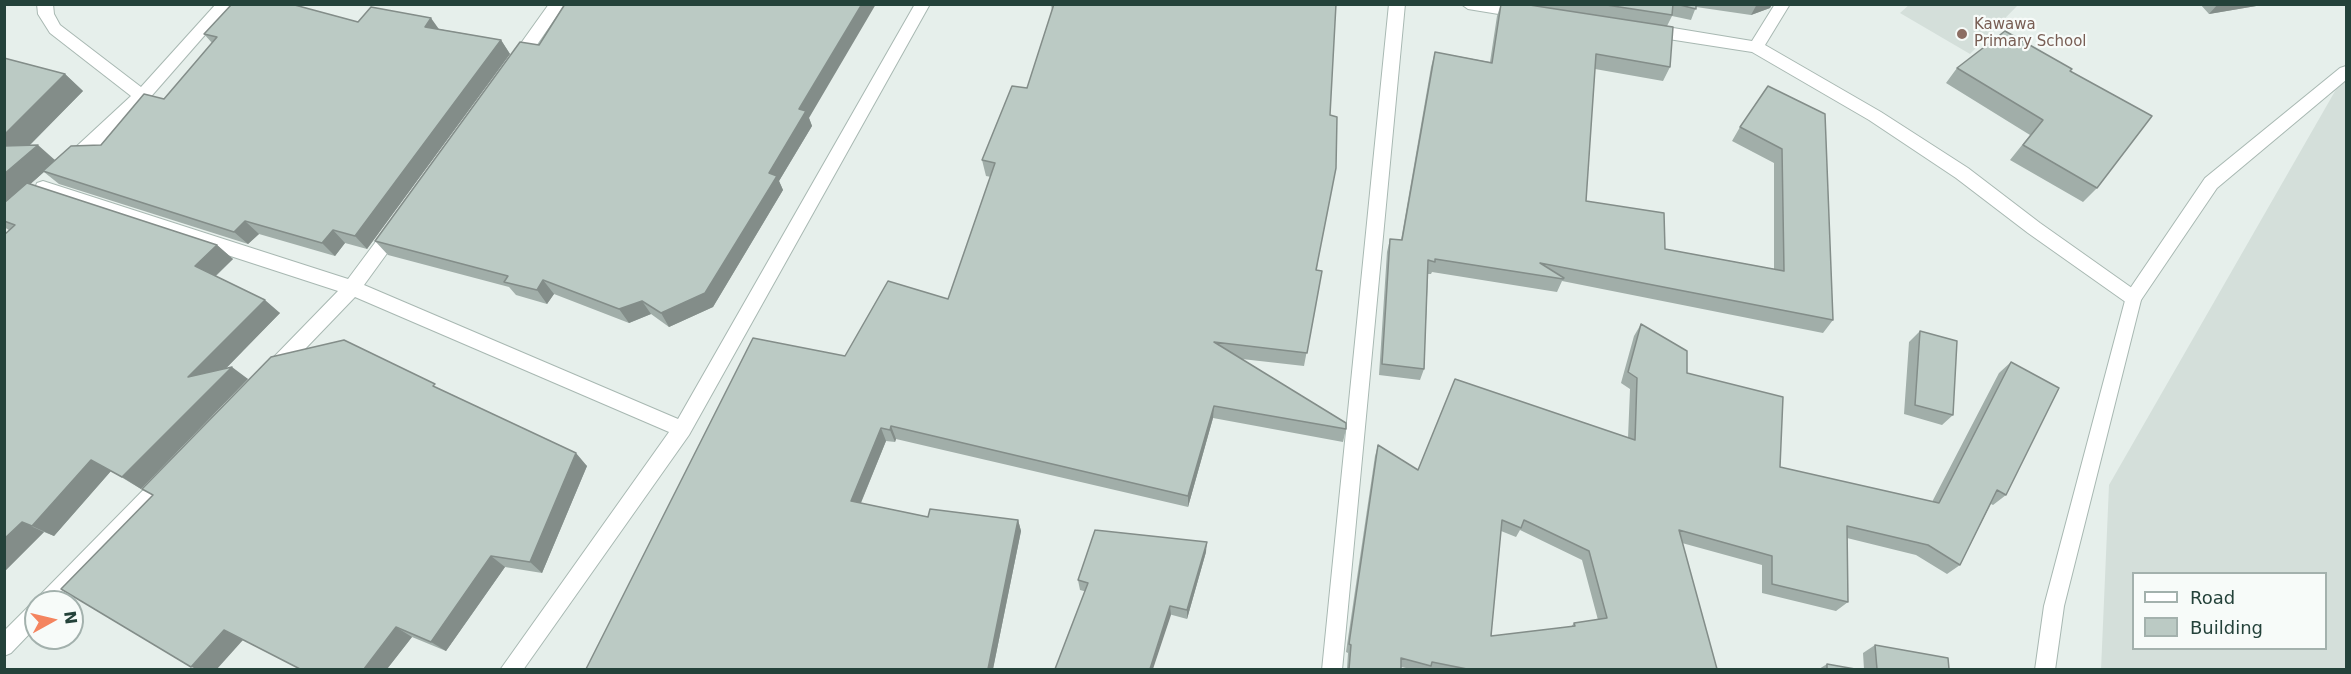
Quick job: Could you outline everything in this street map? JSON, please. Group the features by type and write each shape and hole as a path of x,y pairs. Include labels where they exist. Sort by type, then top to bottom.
{"street":[{"path":"45,4 46,15 55,29 141,96"},
{"path":"27,202 141,96 225,4"},
{"path":"503,80 558,4"},
{"path":"510,669 682,429 923,4"},
{"path":"1332,669 1397,4"},
{"path":"1468,4 1535,13"},
{"path":"1756,47 1783,4"},
{"path":"1634,28 1756,47 1875,116 1962,173 2034,228 2133,298"},
{"path":"2045,669 2054,606 2133,298 2211,183 2346,72"},
{"path":"43,188 352,288 682,429"},
{"path":"261,381 352,288 407,212"},
{"path":"59,590 179,466"},
{"path":"4,646 24,625"}],"shaded area":[{"name":"Kawawa Primary School","path":"1910,4 2018,5 1970,54 1900,13"},
{"path":"2346,72 2346,669 2101,670 2109,485"}],"building":[{"path":"232,4 291,4 358,22 371,7 431,18 425,27 501,40 355,236 333,230 322,243 245,221 234,232 43,171 71,146 101,145 144,94 164,99 217,37 204,34"},
{"path":"565,4 862,4 799,109 806,111 769,173 777,176 705,293 661,313 642,301 619,309 543,280 537,290 504,282 508,276 375,241 520,42 539,45"},
{"path":"1054,4 1336,4 1330,115 1337,117 1336,168 1316,270 1322,271 1307,353 1214,342 1346,423 1346,429 1214,406 1188,496 891,426 890,430 881,428 851,501 928,517 930,509 1018,520 988,669 586,669 753,338 845,356 888,281 948,299 995,163 982,160 1012,86 1027,88"},
{"path":"1501,4 1523,4 1673,27 1670,67 1596,54 1586,201 1664,213 1665,249 1784,271 1782,149 1740,127 1768,86 1825,114 1833,320 1540,263 1564,278 1435,259 1435,262 1428,260 1424,369 1382,364 1390,239 1402,240 1435,52 1492,63"},
{"path":"1600,4 1673,4 1672,15"},
{"path":"1676,4 1696,4 1696,9"},
{"path":"2005,31 2072,69 2070,71 2152,116 2097,188 2023,145 2043,120 1957,68"},
{"path":"4,58 65,74 4,135"},
{"path":"38,145 4,174 4,146"},
{"path":"27,183 217,245 195,266 265,300 188,377 232,367 122,477 91,460 32,526 22,522 4,539 4,235 15,225 4,221 4,203"},
{"path":"1641,324 1687,351 1687,373 1783,397 1780,467 1939,503 2011,362 2059,388 2006,495 1997,490 1960,565 1928,545 1847,526 1848,602 1772,584 1772,556 1679,530 1717,669 1467,669 1432,662 1431,666 1401,658 1401,669 1349,669 1351,645 1349,644 1378,445 1418,470 1455,379 1635,440 1637,378 1628,372","holes":["1502,520 1521,528 1524,520 1589,551 1607,618 1574,623 1575,626 1491,636"]},
{"path":"1920,331 1957,341 1953,415 1915,405"},
{"path":"344,340 435,384 433,386 576,453 530,562 491,556 431,642 396,627 364,669 300,669 224,630 191,667 84,603 84,590 61,589 153,495 142,489 271,357"},
{"path":"1095,530 1207,542 1187,610 1170,606 1150,669 1055,669 1088,583 1078,580"},
{"path":"1875,645 1948,658 1949,669 1877,669"},
{"path":"1827,664 1855,669 1827,669"}],"place":[{"name":"Kawawa Primary School","path":"1962,34"}]}
